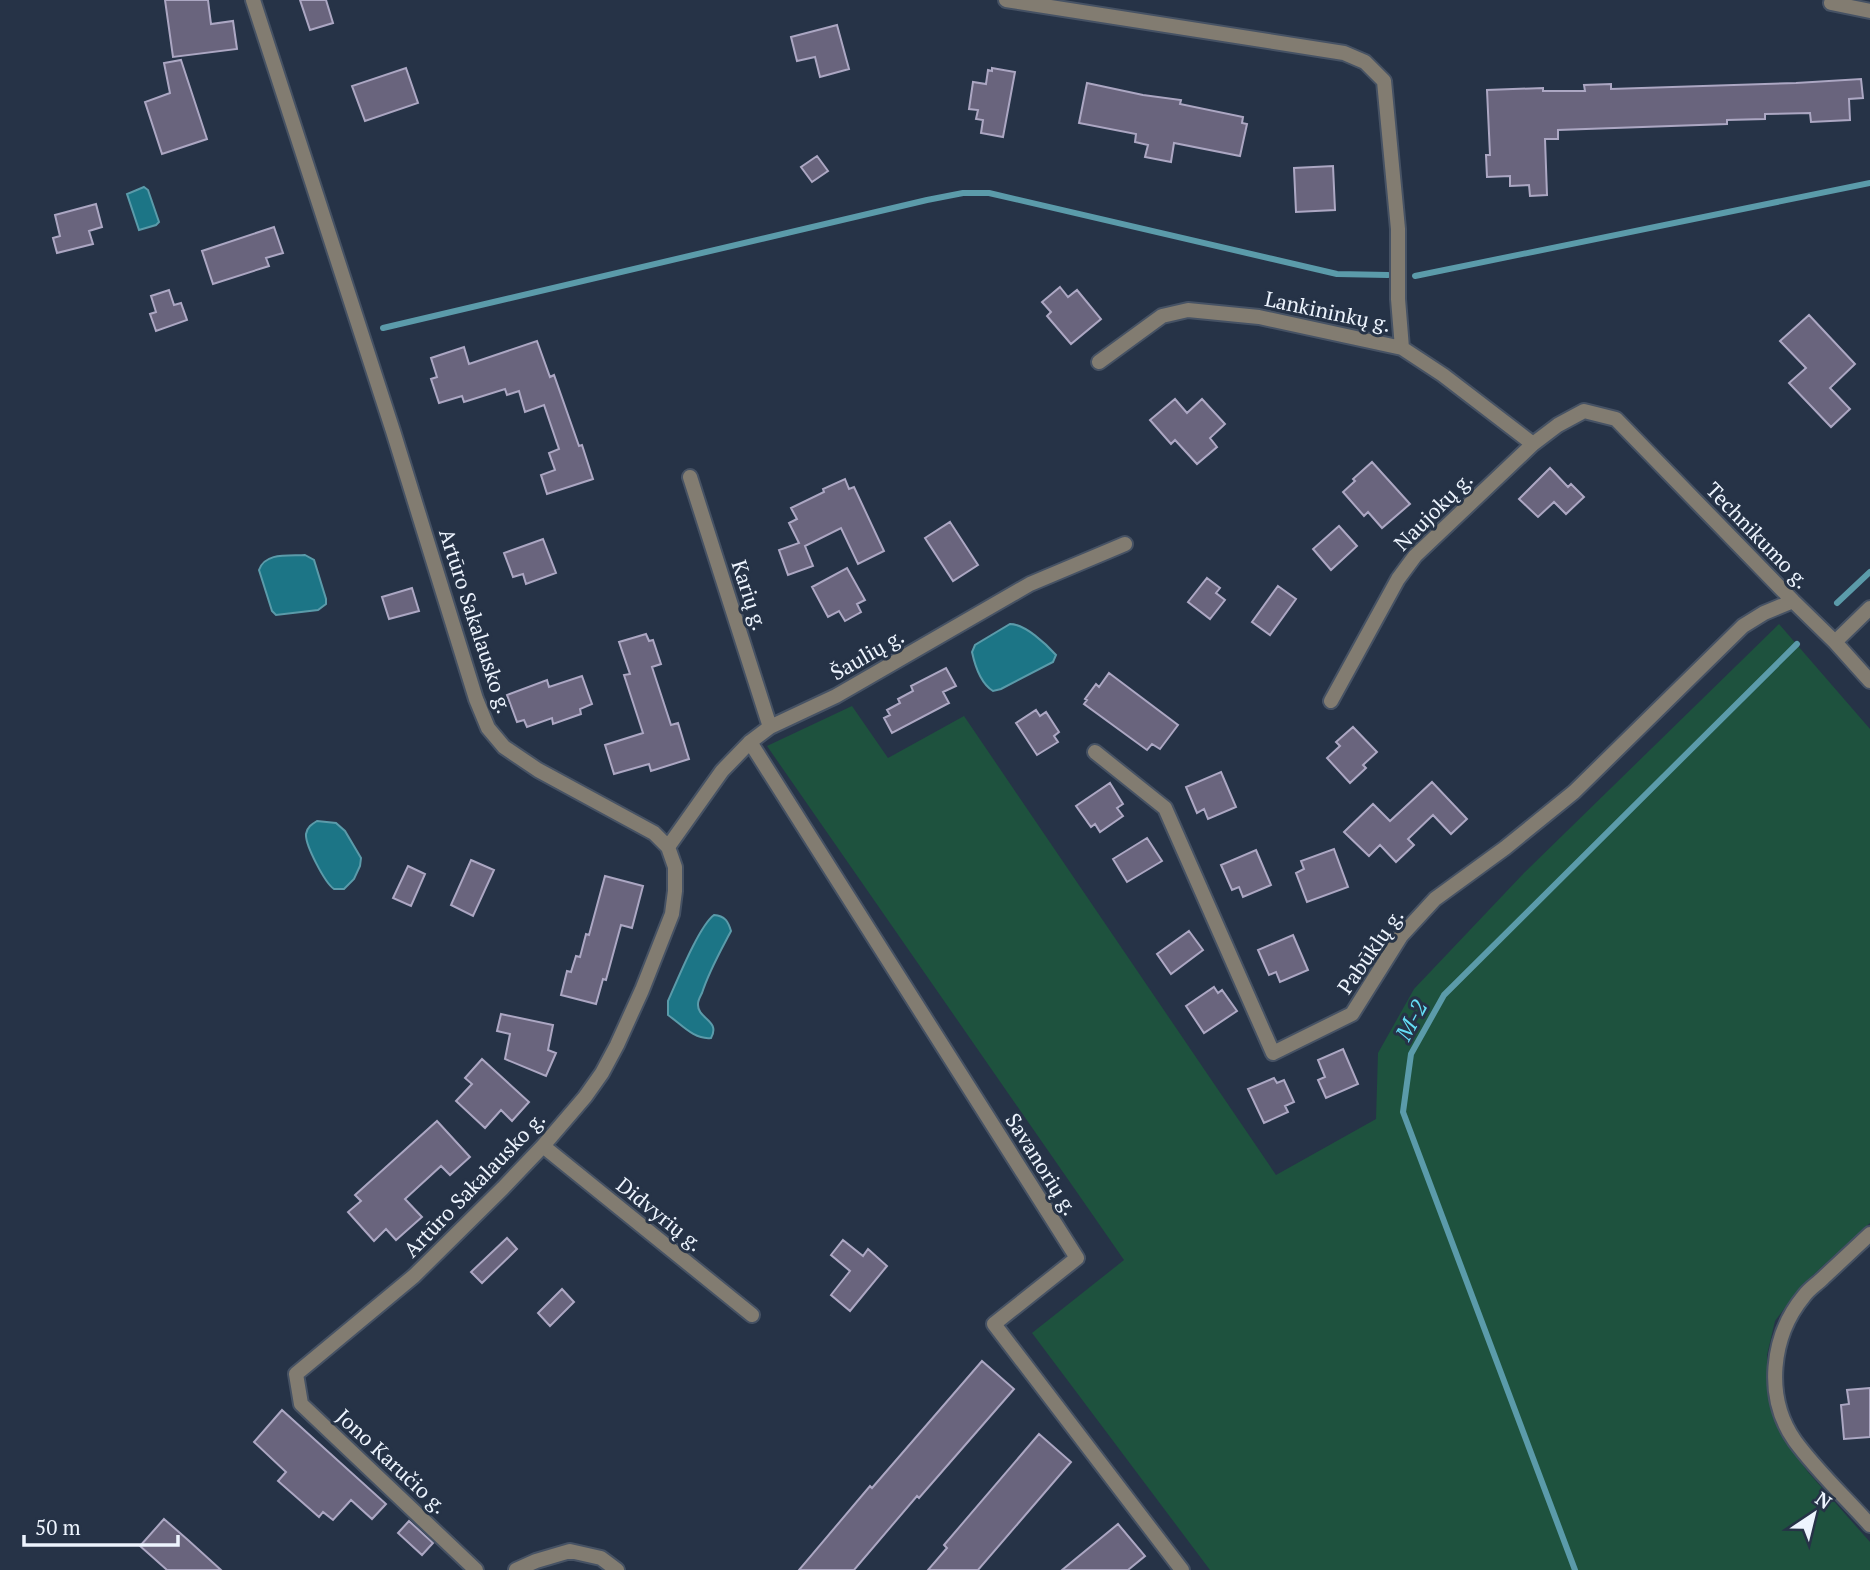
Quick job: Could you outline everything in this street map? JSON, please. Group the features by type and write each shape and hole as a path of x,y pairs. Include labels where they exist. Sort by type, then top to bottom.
{"street":[{"name":"Artūro Sakalausko g.","path":"253,0 393,431 476,699 488,728 504,747 538,770 654,833 668,847 675,867 672,914 617,1045 585,1097 503,1188 414,1276 296,1374"},
{"path":"1006,0 1344,53 1365,62 1384,81 1398,229 1398,299 1402,348"},
{"path":"1832,3 1870,11"},
{"name":"Lankininkų g.","path":"1099,362 1162,316 1188,310 1259,317 1402,348 1443,375 1533,444"},
{"name":"Naujokų g.","path":"1331,701 1398,579 1415,556 1533,444 1558,425 1584,411 1616,419"},
{"name":"Technikumo g.","path":"1616,419 1870,681"},
{"name":"Karių g.","path":"690,477 770,727"},
{"name":"Šaulių g.","path":"668,847 722,771 750,742 770,727 836,696 1030,584 1125,544"},
{"name":"Pabūklų g.","path":"1095,751 1165,808 1273,1053 1352,1014 1401,936 1435,899 1505,848 1574,792 1743,626 1764,613 1793,601"},
{"path":"1835,642 1870,608"},
{"name":"Savanorių g.","path":"750,742 1077,1258 994,1324 1182,1570"},
{"name":"Didvyrių g.","path":"543,1146 752,1315"},
{"path":"1870,1234 1804,1296 1780,1339 1774,1379 1781,1411 1794,1439 1870,1525"},
{"name":"Jono Karučio g.","path":"296,1374 301,1404 477,1570"},
{"path":"516,1570 569,1550 601,1558 617,1570"}],"green space":[{"path":"1779,624 1870,729 1870,1223 1801,1286 1775,1321 1767,1355 1770,1404 1784,1439 1808,1472 1870,1542 1870,1570 1210,1570 1032,1333 1124,1260 767,746 852,706 888,758 964,716 1276,1175 1376,1119 1378,1053 1414,989 1524,873"}],"water":[{"path":"144,187 148,190 159,222 139,230 127,194"},
{"path":"305,555 314,560 326,604 318,610 276,615 272,611 259,570 266,560 272,558"},
{"path":"1010,624 1029,631 1056,655 1053,662 993,691 981,679 972,652 975,645"},
{"path":"317,821 336,823 345,831 361,858 354,879 344,889 334,889 330,885 312,855 306,834 310,826"},
{"path":"714,915 726,920 731,931 698,1001 701,1013 713,1027 711,1038 705,1038 688,1031 668,1015 668,1001 695,942"}],"building":[{"path":"165,0 208,0 211,24 233,21 237,49 173,57"},
{"path":"300,0 326,0 333,23 310,30"},
{"path":"837,25 849,69 820,77 815,57 797,61 791,37"},
{"path":"181,60 207,139 162,154 145,102 170,93 164,63"},
{"path":"406,68 418,103 365,121 352,86"},
{"path":"992,68 1015,72 1003,137 981,133 983,120 976,119 978,110 969,109 973,82 986,84 988,70 992,71"},
{"path":"1861,79 1863,98 1849,99 1850,120 1811,122 1810,113 1765,114 1765,119 1727,120 1727,124 1558,130 1558,139 1545,139 1547,195 1530,196 1529,185 1510,186 1510,176 1487,177 1486,155 1490,155 1487,90 1543,88 1543,91 1585,91 1584,85 1611,84 1611,89"},
{"path":"1087,83 1181,100 1180,104 1243,117 1242,123 1247,124 1240,156 1174,143 1171,162 1145,157 1148,145 1135,142 1136,134 1079,123"},
{"path":"817,156 828,171 812,182 801,167"},
{"path":"1333,166 1335,210 1296,212 1294,168"},
{"path":"96,204 102,227 89,231 93,244 57,253 53,238 60,236 55,215"},
{"path":"274,227 283,253 266,258 269,266 213,284 202,251"},
{"path":"1060,287 1068,297 1077,290 1101,319 1071,344 1047,316 1051,312 1042,302"},
{"path":"169,290 174,305 181,303 187,320 156,331 150,314 156,312 151,296"},
{"path":"1809,315 1855,364 1830,388 1850,409 1831,427 1789,383 1806,368 1780,341"},
{"path":"537,341 550,377 554,375 593,479 547,494 541,475 555,470 549,453 559,449 544,405 525,412 519,391 507,395 505,389 464,402 462,396 439,403 431,379 437,377 431,358 464,347 469,364"},
{"path":"1175,399 1187,413 1202,399 1225,424 1210,438 1217,447 1197,464 1175,440 1171,444 1150,420"},
{"path":"1372,462 1410,504 1382,528 1368,512 1364,516 1343,492"},
{"path":"1550,468 1568,487 1571,484 1584,497 1566,514 1554,502 1538,517 1519,499"},
{"path":"845,479 849,489 854,487 884,551 858,564 841,528 805,546 813,566 788,575 779,550 799,543 789,523 797,519 791,508"},
{"path":"950,522 978,565 953,581 925,538"},
{"path":"1339,526 1357,546 1331,570 1313,549"},
{"path":"543,539 556,573 526,584 523,574 513,577 504,553"},
{"path":"847,568 865,600 857,604 861,612 845,621 839,611 828,617 812,587"},
{"path":"1207,578 1220,588 1216,593 1225,600 1210,619 1188,602"},
{"path":"1278,586 1296,599 1270,635 1252,622"},
{"path":"412,588 419,611 389,619 382,597"},
{"path":"646,634 649,641 653,640 661,664 652,667 671,725 678,723 689,759 651,771 649,764 614,774 605,745 643,733 624,675 630,674 619,642"},
{"path":"946,668 956,686 943,692 949,703 892,733 884,718 890,715 887,710 900,703 898,699 913,691 911,686"},
{"path":"1109,673 1178,725 1160,749 1152,744 1147,750 1084,704 1096,684 1099,687"},
{"path":"582,676 592,704 580,709 581,714 553,724 552,718 527,727 524,720 517,722 507,695 547,680 549,687"},
{"path":"1036,710 1040,716 1046,712 1059,732 1054,736 1058,742 1037,755 1016,723"},
{"path":"1353,727 1377,752 1363,765 1366,768 1350,783 1327,758 1340,746 1336,742"},
{"path":"1221,772 1236,807 1208,819 1204,809 1197,813 1186,787"},
{"path":"1432,782 1467,819 1451,834 1433,815 1408,839 1414,845 1396,862 1380,845 1369,856 1344,832 1373,804 1390,821"},
{"path":"1110,783 1123,804 1117,808 1123,816 1100,832 1095,824 1091,827 1076,806"},
{"path":"1147,838 1162,861 1127,882 1113,859"},
{"path":"1334,849 1348,887 1307,902 1296,873 1304,869 1301,861"},
{"path":"1256,850 1271,885 1243,897 1239,887 1232,890 1221,865"},
{"path":"471,860 494,870 473,916 451,905"},
{"path":"408,866 425,874 411,906 393,898"},
{"path":"605,876 643,886 632,928 621,925 606,980 603,979 596,1004 561,995 567,971 571,972 576,956 580,957 586,934 589,935"},
{"path":"1189,931 1203,950 1171,974 1157,954"},
{"path":"1293,935 1308,970 1280,982 1276,972 1269,975 1258,950"},
{"path":"1214,987 1218,993 1222,990 1237,1011 1204,1033 1186,1006"},
{"path":"501,1014 553,1025 548,1050 556,1053 546,1076 505,1059 510,1034 497,1031"},
{"path":"1343,1049 1358,1084 1326,1098 1318,1080 1325,1077 1318,1060"},
{"path":"482,1059 529,1102 512,1121 501,1110 485,1128 456,1101 472,1084 465,1078"},
{"path":"1274,1078 1277,1083 1284,1080 1294,1102 1285,1106 1288,1112 1264,1123 1248,1089"},
{"path":"437,1121 470,1157 450,1175 441,1166 405,1199 422,1217 396,1240 386,1229 374,1241 348,1212 361,1201 355,1195"},
{"path":"507,1238 517,1249 482,1283 471,1272"},
{"path":"843,1240 863,1256 868,1249 887,1266 850,1311 831,1295 850,1271 831,1255"},
{"path":"562,1289 574,1302 550,1326 538,1313"},
{"path":"982,1361 1014,1389 919,1498 917,1496 854,1570 799,1570 870,1486 872,1488"},
{"path":"1870,1388 1870,1437 1844,1439 1841,1405 1849,1404 1847,1390"},
{"path":"282,1410 386,1504 372,1519 351,1500 333,1520 323,1512 319,1517 278,1481 286,1472 254,1442"},
{"path":"1039,1434 1071,1462 978,1570 928,1570 947,1548 944,1545"},
{"path":"164,1519 221,1570 167,1570 140,1546"},
{"path":"409,1521 433,1543 422,1555 398,1533"},
{"path":"1118,1524 1145,1556 1128,1570 1062,1570"}],"waterway":[{"path":"1415,276 1870,183"},
{"path":"383,328 963,193 989,193 1337,274 1388,275"},
{"name":"M-2","path":"1837,603 1870,572"},
{"name":"M-2","path":"1575,1570 1403,1112 1411,1054 1444,995 1797,644"}]}
